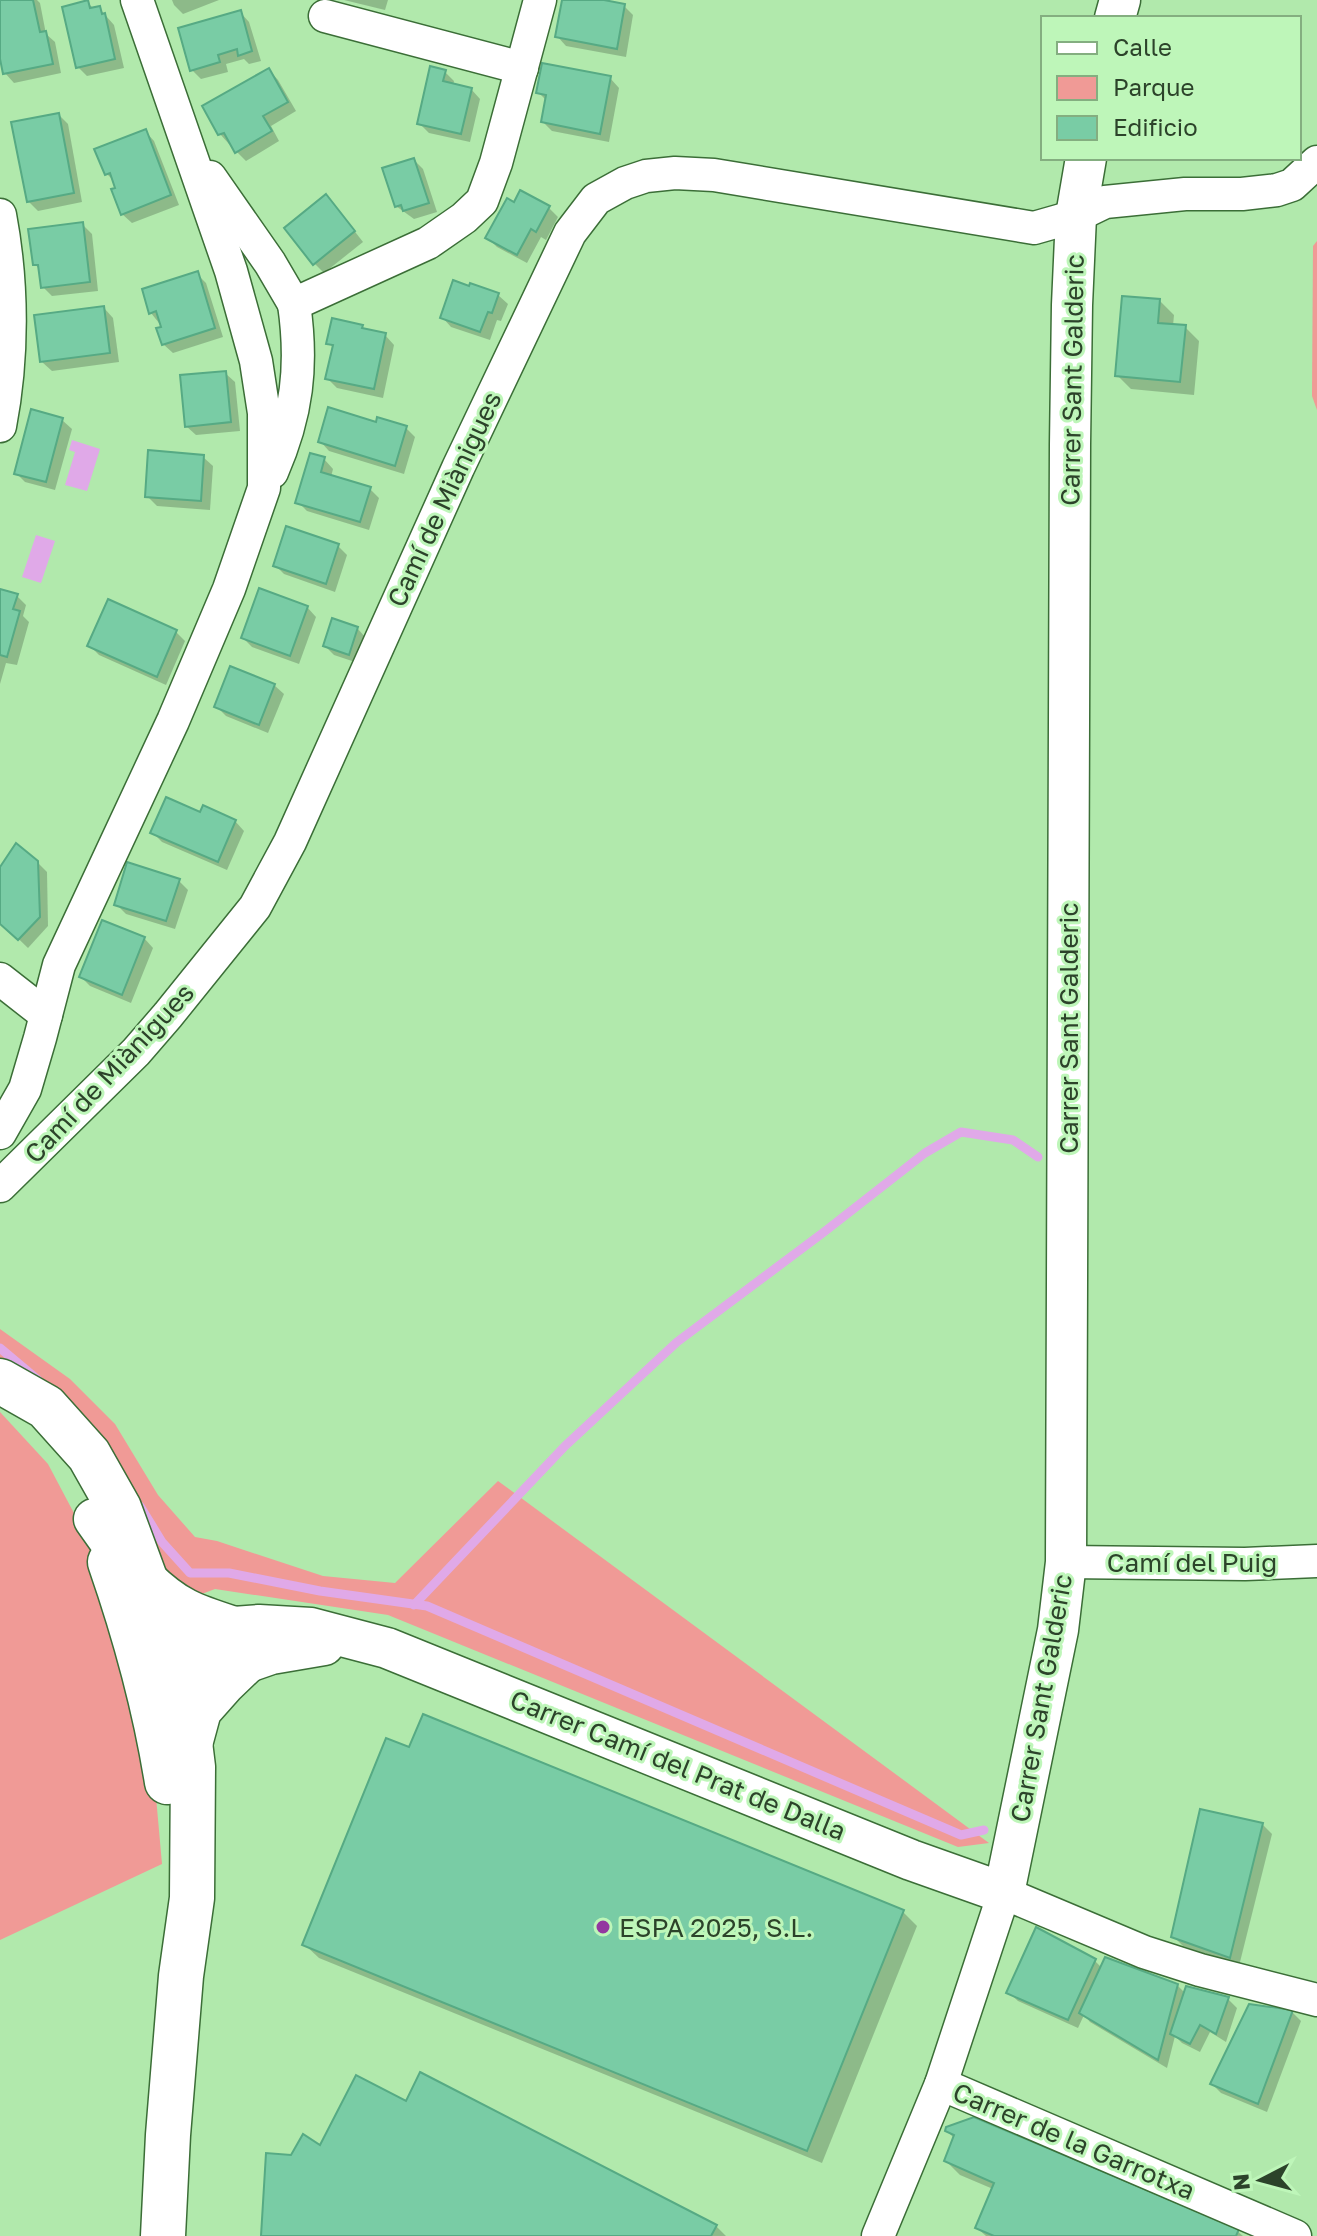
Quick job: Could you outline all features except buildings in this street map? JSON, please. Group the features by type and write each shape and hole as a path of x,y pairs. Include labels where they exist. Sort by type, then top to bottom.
{"main road":[{"path":"0,1382 36,1423 77,1486 94,1519 140,1659 159,1734 170,1801 175,1860 175,1924 181,1976"},
{"path":"0,1382 46,1407 89,1455 119,1508 174,1657 185,1702 193,1767 192,1898 181,1976 163,2236"}],"street":[{"path":"137,0 231,271 256,361 264,413 264,488"},
{"path":"294,304 428,243 482,201 496,163 540,0"},
{"path":"325,16 522,68"},
{"path":"0,1133 25,1089 59,965 173,721 229,589 295,403 299,335 294,304 270,263 188,145"},
{"name":"Carrer Sant Galderic","path":"1004,1893 1058,1630 1066,1562 1072,305 1091,209 1086,160"},
{"name":"Camí de Miànigues","path":"0,1186 136,1052 255,907 290,842 529,315 570,233 596,199 625,183 646,176 675,173 743,179 1034,228 1091,209 1185,194 1242,194 1277,190 1292,185 1317,162"},
{"path":"0,215 7,252 9,320 7,390 0,426"},
{"path":"0,979 46,1015"},
{"path":"94,1519 123,1560 150,1634 174,1657 213,1663 241,1645"},
{"name":"Camí del Puig","path":"1066,1562 1245,1564 1317,1561"},
{"path":"146,1579 166,1598 241,1645"},
{"name":"Carrer Camí del Prat de Dalla","path":"241,1645 271,1654 353,1640 387,1648 911,1860 1004,1893"},
{"path":"191,1748 201,1711 225,1684 241,1645"},
{"path":"170,1801 175,1761 163,1681 174,1657"},
{"path":"878,2236 941,2084 1004,1893 1144,1952 1317,2000"},
{"name":"Carrer de la Garrotxa","path":"941,2084 1295,2236"}],"green space":[{"path":"1317,241 1317,410 1312,396 1313,246"},
{"path":"0,1329 70,1379 115,1424 158,1495 195,1537 217,1541 323,1576 395,1583 498,1481 989,1843 958,1847 388,1615 215,1589 175,1604 0,1369"},
{"path":"0,1412 48,1464 85,1534 114,1609 156,1797 162,1864 0,1940"}],"shaded area":[{"path":"72,440 100,449 87,491 65,485 75,452 69,450"},
{"path":"36,535 55,541 41,583 22,577"}],"waterway":[{"path":"414,1605 565,1446 677,1342 925,1153 961,1132 1013,1140 1038,1157"},
{"path":"0,1348 38,1380"},
{"path":"140,1506 162,1542 190,1573 229,1573 320,1591 427,1606 961,1835 984,1830"}],"place":[{"name":"ESPA 2025, S.L.","path":"603,1927"}]}
